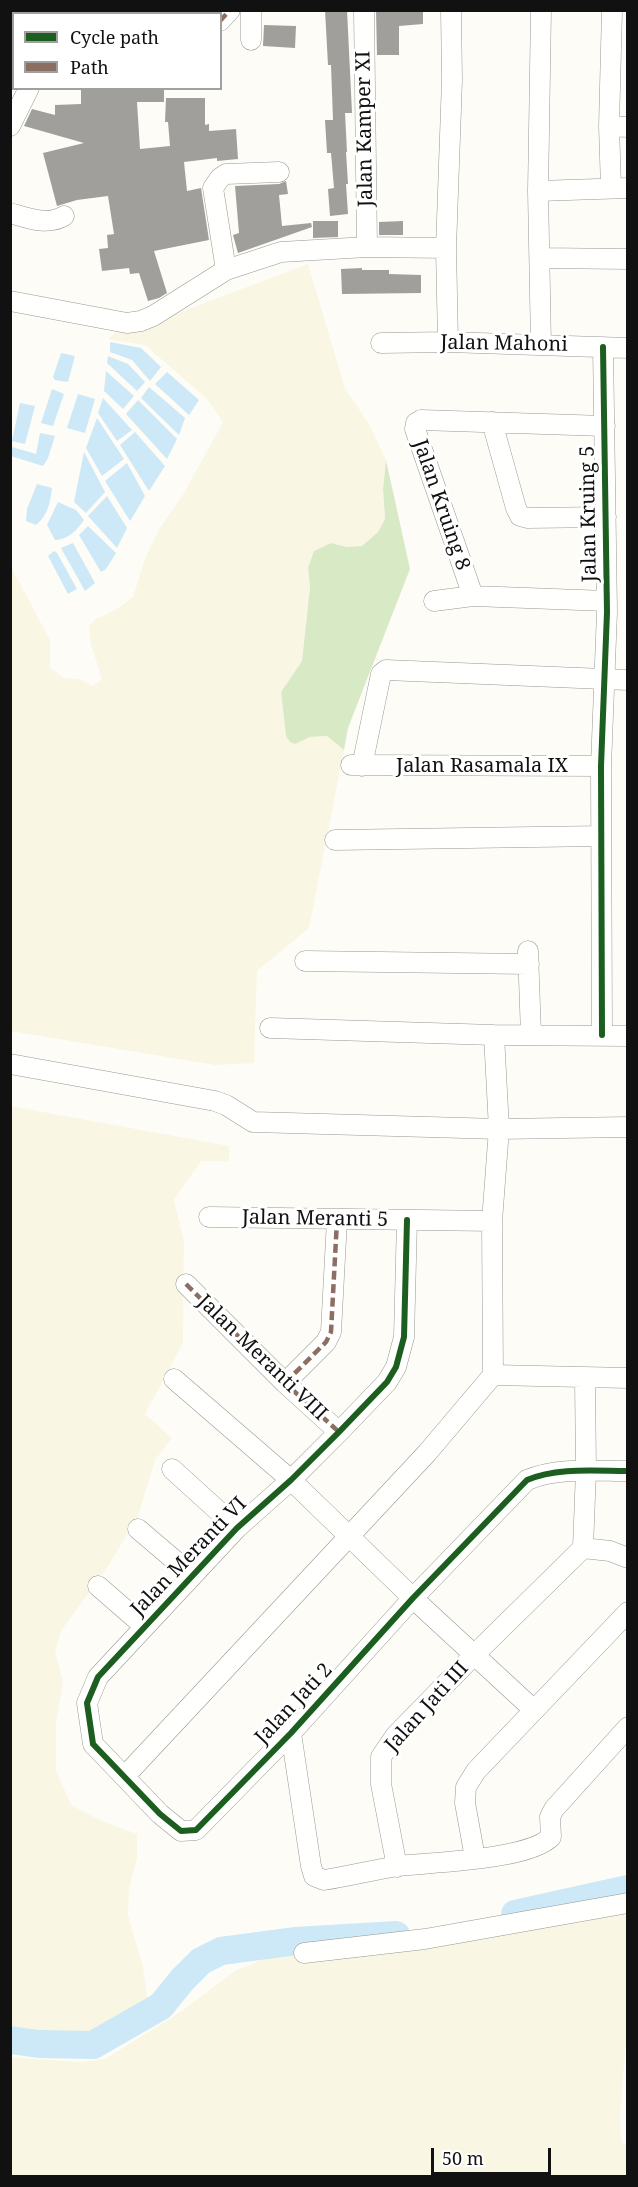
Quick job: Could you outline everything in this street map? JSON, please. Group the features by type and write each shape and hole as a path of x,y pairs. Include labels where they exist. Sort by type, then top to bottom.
{"street":[{"path":"251,10 251,40"},
{"name":"Jalan Kamper XI","path":"364,10 367,247"},
{"path":"448,342 446,248 452,80 451,10"},
{"path":"541,10 538,190 541,345"},
{"path":"538,190 619,188 612,10"},
{"path":"10,126 21,94"},
{"path":"226,270 213,188 226,174 279,172"},
{"path":"10,213 51,219"},
{"path":"10,300 127,323 153,316 226,270 281,252 367,247 446,248"},
{"path":"540,258 627,259"},
{"name":"Jalan Mahoni","path":"381,343 448,342 627,348"},
{"name":"Jalan Kruing 5","path":"602,1035 601,766 606,680 607,601 603,347"},
{"name":"Jalan Kruing 8","path":"473,596 416,429 416,423 421,420 605,426"},
{"path":"492,422 520,516 527,518 606,516"},
{"path":"434,601 473,596 607,601"},
{"name":"Jalan Rasamala IX","path":"601,766 357,766 371,720 381,674 386,670 606,680"},
{"path":"606,680 627,680"},
{"path":"335,840 601,836"},
{"path":"306,961 528,958 531,1035"},
{"path":"270,1028 494,1035 627,1036"},
{"path":"125,1776 427,1453 493,1375 492,1221 499,1129 494,1035"},
{"path":"10,1064 215,1101 226,1105 253,1122 499,1129 627,1127"},
{"name":"Jalan Meranti 5","path":"209,1217 492,1221"},
{"path":"285,1383 326,1342 331,1332 337,1220"},
{"name":"Jalan Meranti VI","path":"196,1830 181,1831 160,1814 93,1744 87,1703 98,1677 144,1626 237,1528 291,1480 387,1382 396,1367 404,1337 407,1220"},
{"name":"Jalan Meranti VIII","path":"186,1284 285,1383 339,1432"},
{"path":"493,1375 627,1378"},
{"path":"474,1655 583,1548 586,1471 585,1378"},
{"path":"174,1379 291,1480 413,1598 534,1710"},
{"path":"172,1469 237,1528"},
{"name":"Jalan Jati 2","path":"196,1830 291,1733 413,1598 527,1480 538,1475 586,1471 627,1471"},
{"path":"138,1529 192,1575"},
{"path":"583,1548 609,1551 627,1558"},
{"path":"98,1586 144,1626"},
{"path":"476,1858 465,1803 466,1787 476,1771 627,1612"},
{"name":"Jalan Jati III","path":"397,1866 381,1784 381,1756 396,1735 474,1655"},
{"path":"291,1733 311,1866 314,1876 324,1880 397,1866 476,1858 532,1849 544,1844 551,1837 550,1817 554,1809 627,1727"},
{"path":"304,1953 425,1939 627,1903"}],"shaded area":[{"path":"308,264 345,388 369,424 386,460 383,489 385,519 378,532 362,546 347,547 331,543 308,568 310,587 302,661 281,692 286,736 295,744 310,737 327,736 344,750 309,928 257,971 254,1063 215,1065 11,1031 10,565 50,640 50,667 64,678 79,679 93,686 102,679 91,645 89,626 96,619 117,609 133,597 146,556 160,528 184,493 223,422 207,399 145,345 108,339 118,330 128,332"},
{"path":"10,1106 229,1146 229,1161 201,1161 174,1200 184,1241 183,1343 145,1414 172,1438 155,1460 138,1516 107,1568 61,1631 55,1652 63,1682 56,1724 56,1770 71,1805 102,1821 137,1834 137,1858 129,1888 128,1915 143,1967 148,2002 127,2017 87,2035 55,2037 10,2032"},
{"path":"627,1907 628,2014 620,2116 621,2142 627,2146 627,2176 11,2176 10,2057 80,2062 105,2059 182,2011 236,1970 269,1957 380,1952"}],"green space":[{"path":"386,460 410,569 348,728 344,750 327,736 310,737 295,744 290,742 286,736 281,692 302,661 310,587 308,568 314,551 331,543 347,547 362,546 378,532 385,519 383,489"}],"water":[{"path":"110,342 141,348 161,367 150,381 132,360 110,352"},
{"path":"61,353 75,356 68,382 55,380 53,377"},
{"path":"108,356 128,364 145,382 137,391 107,363"},
{"path":"106,371 134,396 123,409 104,391"},
{"path":"167,372 199,400 189,415 155,384"},
{"path":"149,387 185,418 179,435 141,398"},
{"path":"52,389 64,394 53,426 41,423"},
{"path":"78,394 95,399 85,433 67,428"},
{"path":"103,398 132,430 117,441 98,413"},
{"path":"138,400 177,439 167,459 126,414"},
{"path":"20,403 35,406 25,444 12,441"},
{"path":"97,418 124,459 102,476 86,448"},
{"path":"135,432 165,466 149,491 120,445"},
{"path":"40,433 55,436 43,466 11,456 12,447 36,454"},
{"path":"84,452 105,492 86,513 74,502"},
{"path":"127,463 145,496 130,521 105,481"},
{"path":"37,484 52,488 48,508 36,525 26,521 27,509"},
{"path":"107,496 127,528 117,548 88,516"},
{"path":"58,502 76,510 84,520 68,536 55,540 47,525"},
{"path":"88,526 116,553 106,569 101,572 79,535"},
{"path":"73,543 95,583 85,591 61,548"},
{"path":"54,551 77,589 68,594 48,556"}],"building":[{"path":"325,10 347,10 352,113 345,113 348,214 330,216 328,189 334,188 331,153 327,153 325,120 333,120 331,65 328,65"},
{"path":"376,10 423,10 423,24 399,26 399,55 377,55"},
{"path":"264,25 296,26 295,48 263,46"},
{"path":"81,90 164,90 164,102 137,102 140,149 170,146 168,122 165,122 166,98 205,98 205,125 209,124 209,131 236,129 238,159 217,161 217,158 184,162 187,191 201,188 209,240 154,251 167,293 159,298 148,301 139,273 130,274 129,268 102,271 99,249 108,248 107,235 114,234 108,196 77,200 57,206 43,153 84,143 24,126 32,109 55,115 55,105 81,104"},
{"path":"286,181 288,194 279,195 282,226 311,223 312,227 238,253 233,235 239,233 235,186 279,184"},
{"path":"313,221 338,221 338,237 313,238"},
{"path":"403,221 403,235 379,235 379,222"},
{"path":"362,268 362,270 389,270 389,274 421,275 421,293 342,294 341,269"}],"waterway":[{"path":"515,1914 628,1889"},
{"path":"10,2040 39,2044 93,2045 161,2006 201,1961 221,1951 296,1941 396,1935"}],"marked path":[{"path":"222,19 230,10"},
{"path":"285,1383 326,1342 331,1332 337,1220"},
{"path":"186,1284 285,1383 339,1432"}],"cycle path":[{"path":"602,1035 601,766 607,612 603,347"},
{"path":"407,1220 404,1337 396,1367 387,1382 339,1432 291,1480 237,1528 98,1677 87,1703 93,1744 160,1814 181,1831 196,1830 291,1733 413,1598 527,1480 563,1471 628,1471"}]}
